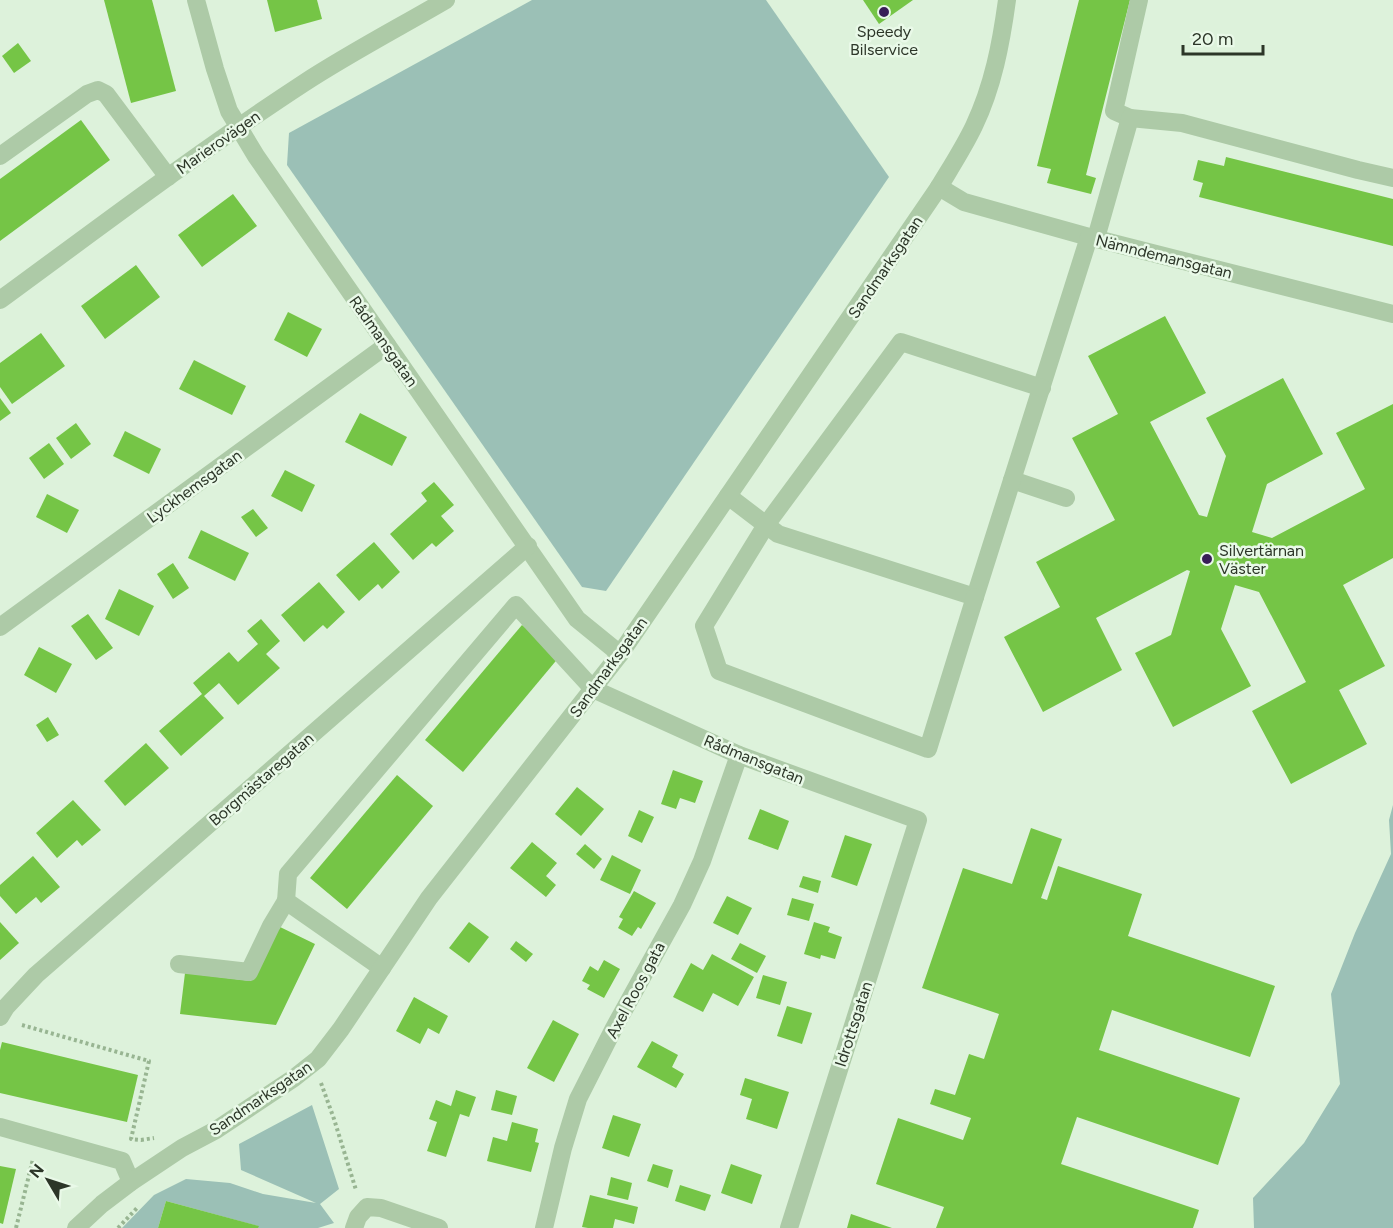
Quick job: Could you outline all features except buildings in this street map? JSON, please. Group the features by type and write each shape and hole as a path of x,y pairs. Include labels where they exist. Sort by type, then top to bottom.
{"street":[{"name":"Rådmansgatan","path":"196,0 229,111 263,166 577,619 620,654"},
{"name":"Marierovägen","path":"0,300 238,127 352,53 446,0"},
{"name":"Sandmarksgatan","path":"76,1228 131,1182 182,1148 216,1130 294,1078 318,1059 341,1029 429,898 620,654 939,187 974,127 992,79 1002,37 1007,0"},
{"path":"1138,0 1114,111 1130,118 1182,123 1393,178"},
{"path":"0,156 78,100 98,90 106,94 168,177"},
{"path":"1042,388 901,342 766,525 705,626 719,671 928,748 1012,480 1092,238 1130,118"},
{"name":"Nämndemansgatan","path":"939,187 964,202 1092,238 1393,314"},
{"name":"Lyckhemsgatan","path":"0,627 387,345"},
{"path":"1012,480 1066,498"},
{"path":"728,496 778,534 975,597"},
{"name":"Borgmästaregatan","path":"6,1019 6,1007 36,975 528,546"},
{"path":"179,964 249,972 286,901 288,874 516,605 593,689"},
{"name":"Rådmansgatan","path":"593,689 739,755 918,820"},
{"name":"Axel Roos gata","path":"544,1228 563,1148 578,1099 614,1028 682,905 702,861 739,755"},
{"name":"Idrottsgatan","path":"789,1228 918,820"},
{"path":"286,901 382,968"},
{"path":"0,1127 122,1161 131,1182"},
{"path":"354,1228 358,1217 367,1207 381,1208 439,1228"}],"path":[{"path":"6,1019 149,1061 131,1139 155,1138 161,1133"},
{"path":"321,1081 358,1194"},
{"path":"16,1228 33,1159"}],"shaded area":[{"path":"532,0 766,0 889,177 606,591 582,587 287,165 289,133"},
{"path":"1393,805 1393,1228 1254,1228 1253,1198 1304,1143 1340,1084 1331,994 1355,933 1391,854 1389,820"},
{"path":"312,1105 339,1189 320,1204 334,1223 318,1228 258,1228 258,1226 166,1201 158,1228 122,1228 154,1195 186,1179 230,1183 263,1194 316,1203 241,1170 239,1144"}],"place":[{"name":"Speedy Bilservice","path":"884,12"},
{"name":"Silvertärnan Väster","path":"1207,559"}]}
